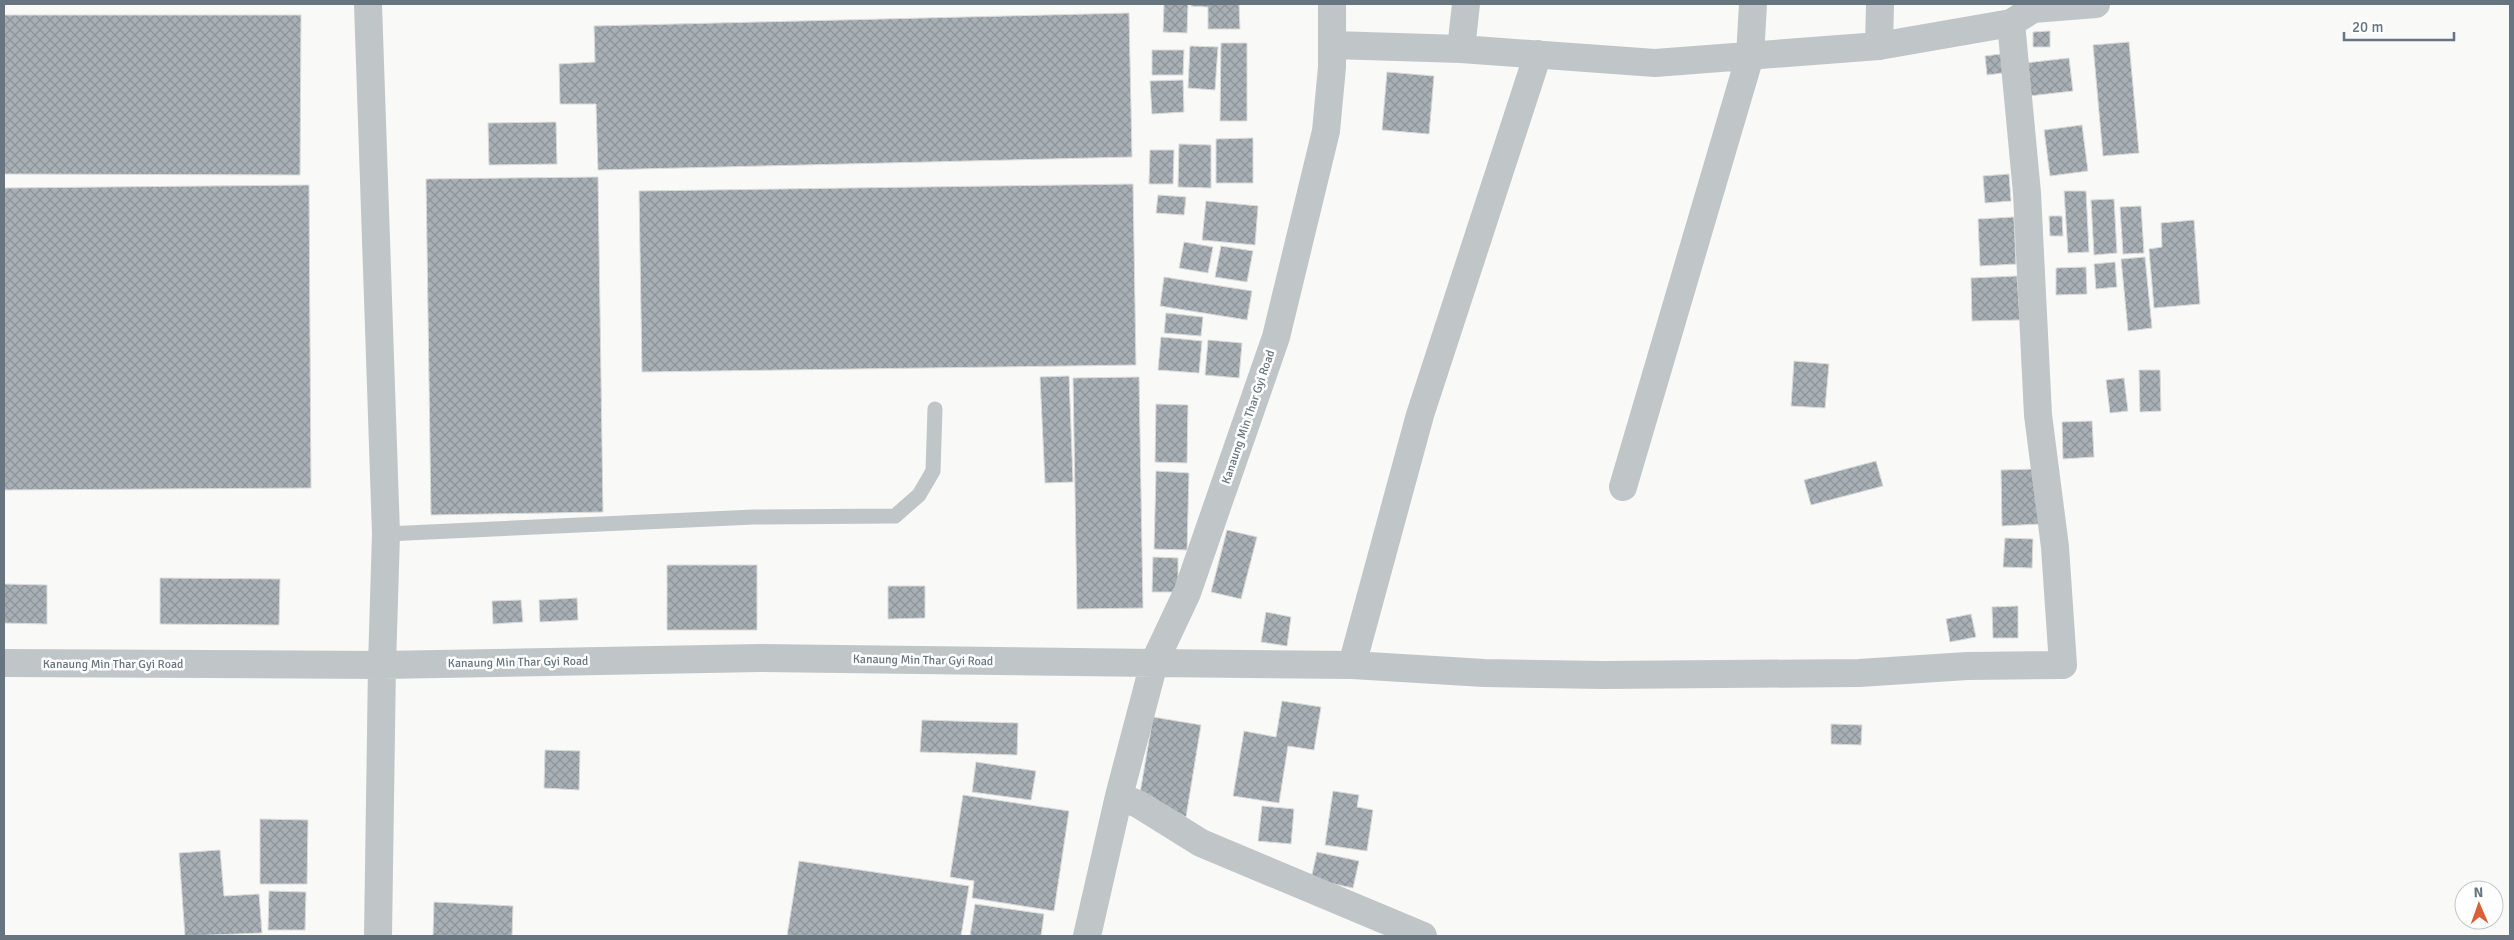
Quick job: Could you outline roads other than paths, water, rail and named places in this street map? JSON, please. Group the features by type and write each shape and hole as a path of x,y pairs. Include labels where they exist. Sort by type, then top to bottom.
{"street":[{"path":"368,4 386,534 378,936"},
{"name":"Kanaung Min Thar Gyi Road","path":"4,663 382,665 760,658 1154,663 1187,593 1276,337 1326,131 1332,45 1332,4"},
{"path":"1461,49 1466,4"},
{"path":"1623,487 1750,56 1753,4"},
{"path":"1879,46 1880,4"},
{"path":"1332,45 1461,49 1655,62 1879,46 2026,12 2096,4"},
{"path":"1087,936 1118,796 1154,663 1352,665 1484,673 1604,675 1859,673 1966,666 2063,665 2055,547 2038,415 2027,193 2026,12"},
{"path":"1352,665 1420,415 1538,54"},
{"path":"1118,796 1140,804 1201,843 1423,936"}],"lane":[{"path":"386,534 754,517 895,516 920,495 933,471 935,409"}]}
